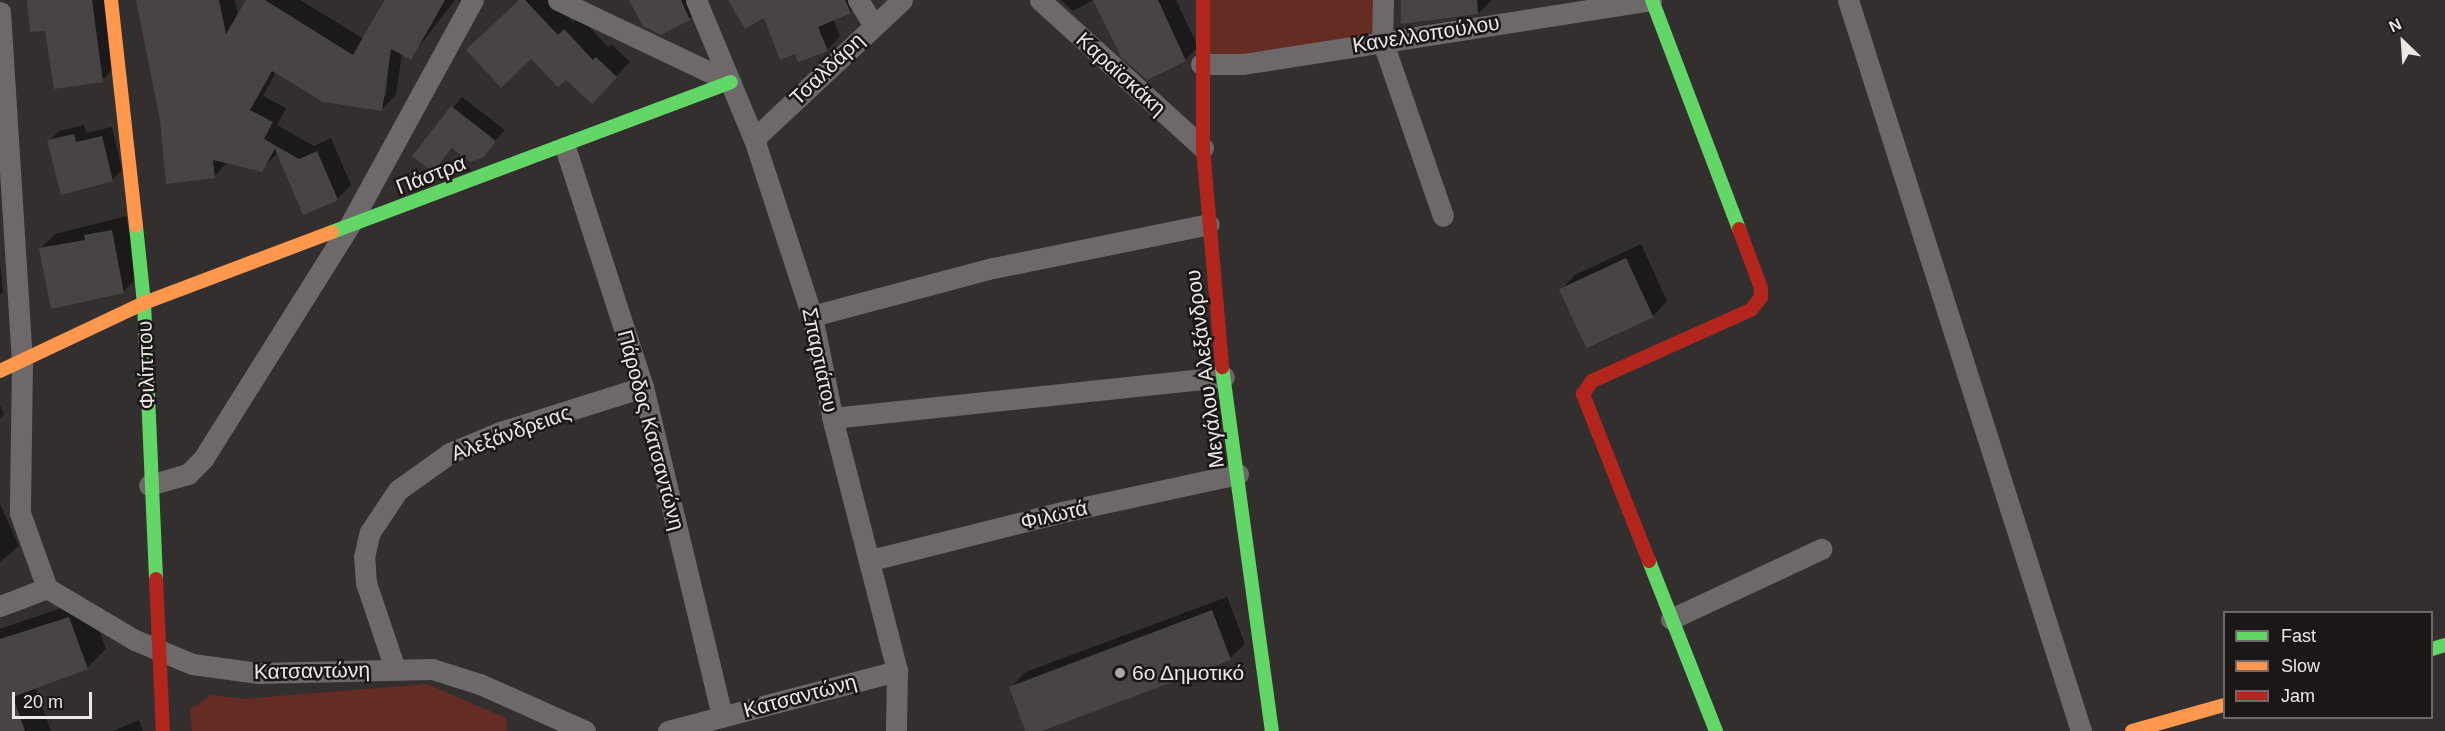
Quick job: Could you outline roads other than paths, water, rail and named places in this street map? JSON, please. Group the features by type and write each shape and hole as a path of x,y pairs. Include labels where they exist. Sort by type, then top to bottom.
{"street":[{"name":"Φιλίππου","path":"111,0 144,303 149,485 163,731"},
{"path":"149,485 188,474 196,468 348,228 472,0"},
{"path":"558,0 731,82"},
{"name":"Σπαρτιάτου","path":"696,0 754,139 812,316 832,418 871,560 897,671 896,731"},
{"path":"858,0 873,24"},
{"name":"Τσαλδάρη","path":"754,139 873,24 902,0"},
{"name":"Καραϊσκάκη","path":"1040,0 1203,148"},
{"name":"Μεγάλου Αλεξάνδρου","path":"1203,0 1201,64 1203,148 1209,224 1224,377 1272,731"},
{"path":"1383,0 1382,40 1443,216"},
{"path":"1652,0 1761,288 1761,297 1751,310 1592,381 1583,394 1716,731"},
{"name":"Κανελλοπούλου","path":"1201,64 1243,64 1382,40 1652,0"},
{"path":"1848,0 2081,731"},
{"path":"0,12 22,362 20,513 47,588 0,606"},
{"name":"Πάστρα","path":"22,362 144,303 565,147 731,82"},
{"name":"Πάροδος Κατσαντώνη","path":"565,147 643,387 722,717"},
{"path":"812,316 993,268 1209,224"},
{"path":"0,371 22,362"},
{"path":"832,418 1224,377"},
{"name":"Αλεξάνδρειας","path":"395,669 366,582 364,557 370,532 398,490 450,453 500,432 643,387"},
{"name":"Φιλωτά","path":"871,560 1062,512 1238,474"},
{"path":"1671,619 1821,549"},
{"name":"Κατσαντώνη","path":"47,588 159,653 231,672 432,669 459,675 551,724 585,731"},
{"name":"Κατσαντώνη","path":"668,731 897,671"},
{"path":"2132,731 2223,705"}],"place":[{"name":"6ο Δημοτικό","path":"1120,673"}]}
